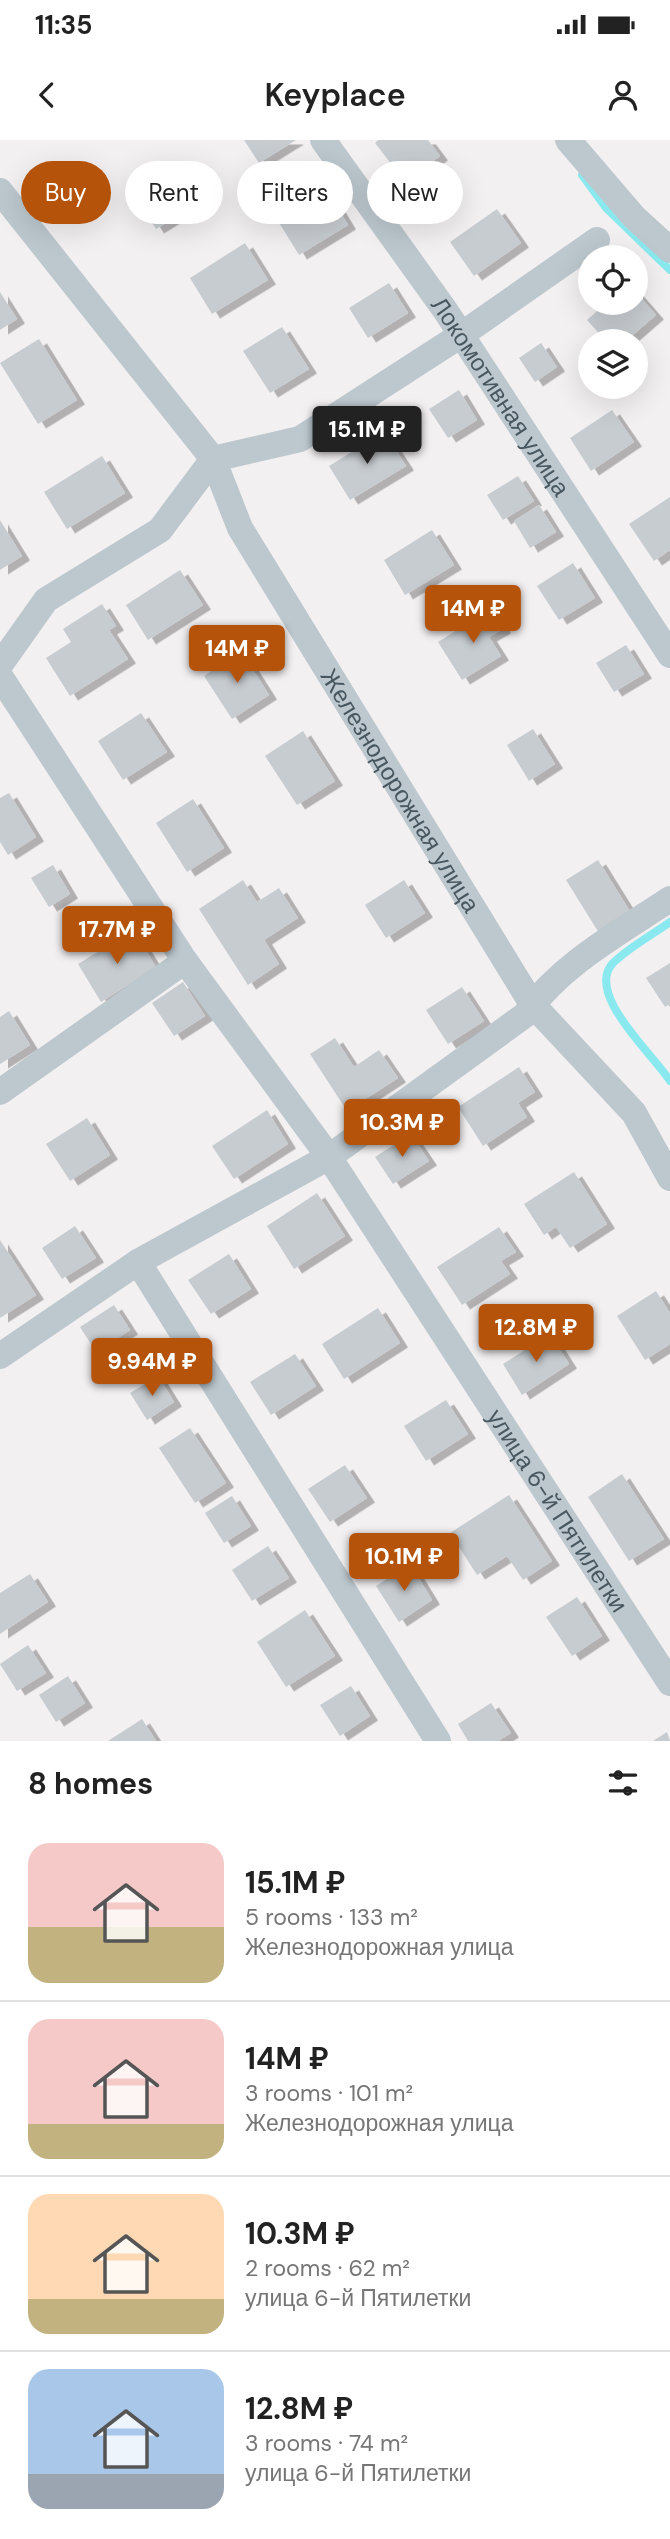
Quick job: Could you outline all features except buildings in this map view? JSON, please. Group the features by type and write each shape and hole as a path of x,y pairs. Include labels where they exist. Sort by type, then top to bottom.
{"street":[{"name":"Локомотивная улица","path":"323,140 461,335 670,655"},
{"path":"568,140 635,216 670,250"},
{"name":"Железнодорожная улица","path":"0,191 214,459 240,528 532,1004 634,1113 670,1178"},
{"path":"0,665 46,600 160,530 214,459 300,439 461,335 597,240"},
{"name":"улица 6-й Пятилетки","path":"0,676 185,961 329,1157 670,1683"},
{"path":"0,1356 138,1262 329,1157 525,1015 547,986 588,954 670,899"},
{"path":"0,1093 185,961"},
{"path":"138,1262 438,1741"}],"waterway":[{"path":"582,175 606,208 670,270"},
{"path":"670,922 619,957 607,976 608,991 614,1007 670,1081"}]}
